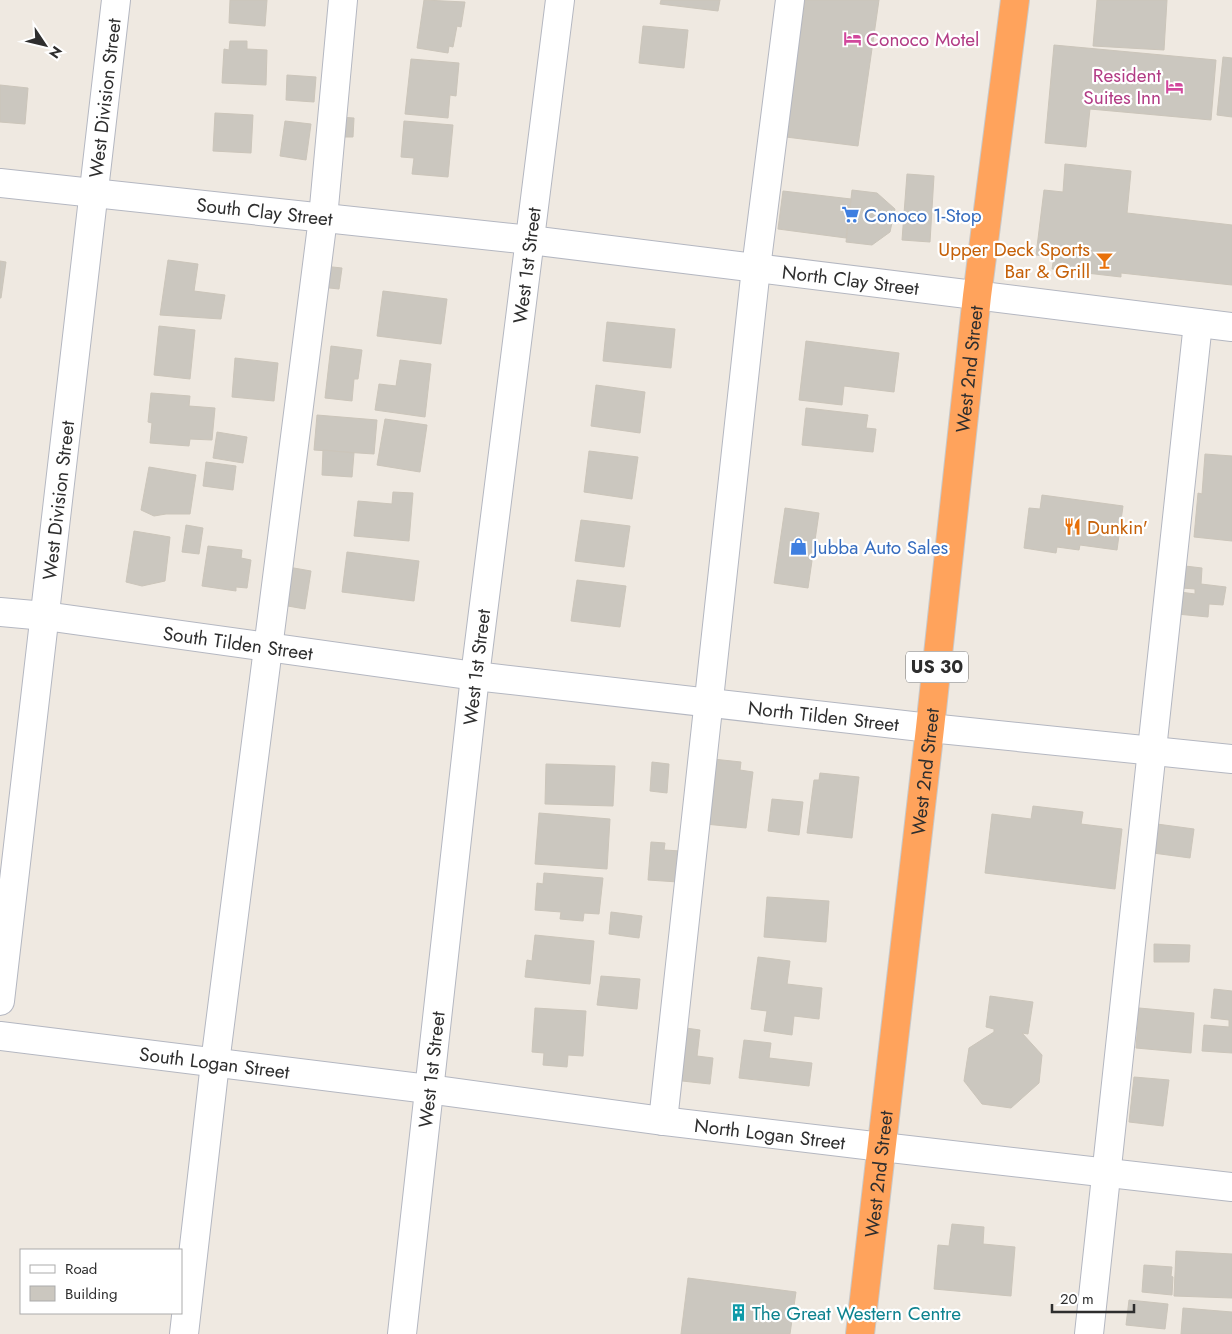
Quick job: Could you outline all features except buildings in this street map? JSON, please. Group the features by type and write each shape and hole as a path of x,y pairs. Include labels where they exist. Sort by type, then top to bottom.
{"highway":[{"name":"West 2nd Street","path":"860,1334 930,728 977,296 1015,0"}],"street":[{"name":"West Division Street","path":"0,1001 116,0"},
{"path":"184,1334 215,1063 323,218 343,0"},
{"name":"West 1st Street","path":"402,1334 475,676 560,0"},
{"path":"663,1121 756,268 790,0"},
{"name":"South Clay Street","path":"0,183 530,240"},
{"name":"North Clay Street","path":"530,240 1232,327"},
{"path":"1089,1334 1198,323"},
{"name":"South Tilden Street","path":"0,612 45,616 475,676"},
{"name":"North Tilden Street","path":"475,676 930,728 1232,759"},
{"name":"South Logan Street","path":"0,1036 428,1089"},
{"name":"North Logan Street","path":"428,1089 882,1148 1232,1187"}],"place":[{"name":"Conoco Motel","path":"852,39"},
{"name":"Resident Suites Inn","path":"1175,86"},
{"name":"Conoco 1-Stop","path":"850,215"},
{"name":"Upper Deck Sports Bar & Grill","path":"1104,260"},
{"name":"Dunkin'","path":"1073,527"},
{"name":"Jubba Auto Sales","path":"799,547"},
{"name":"The Great Western Centre","path":"738,1313"}]}
